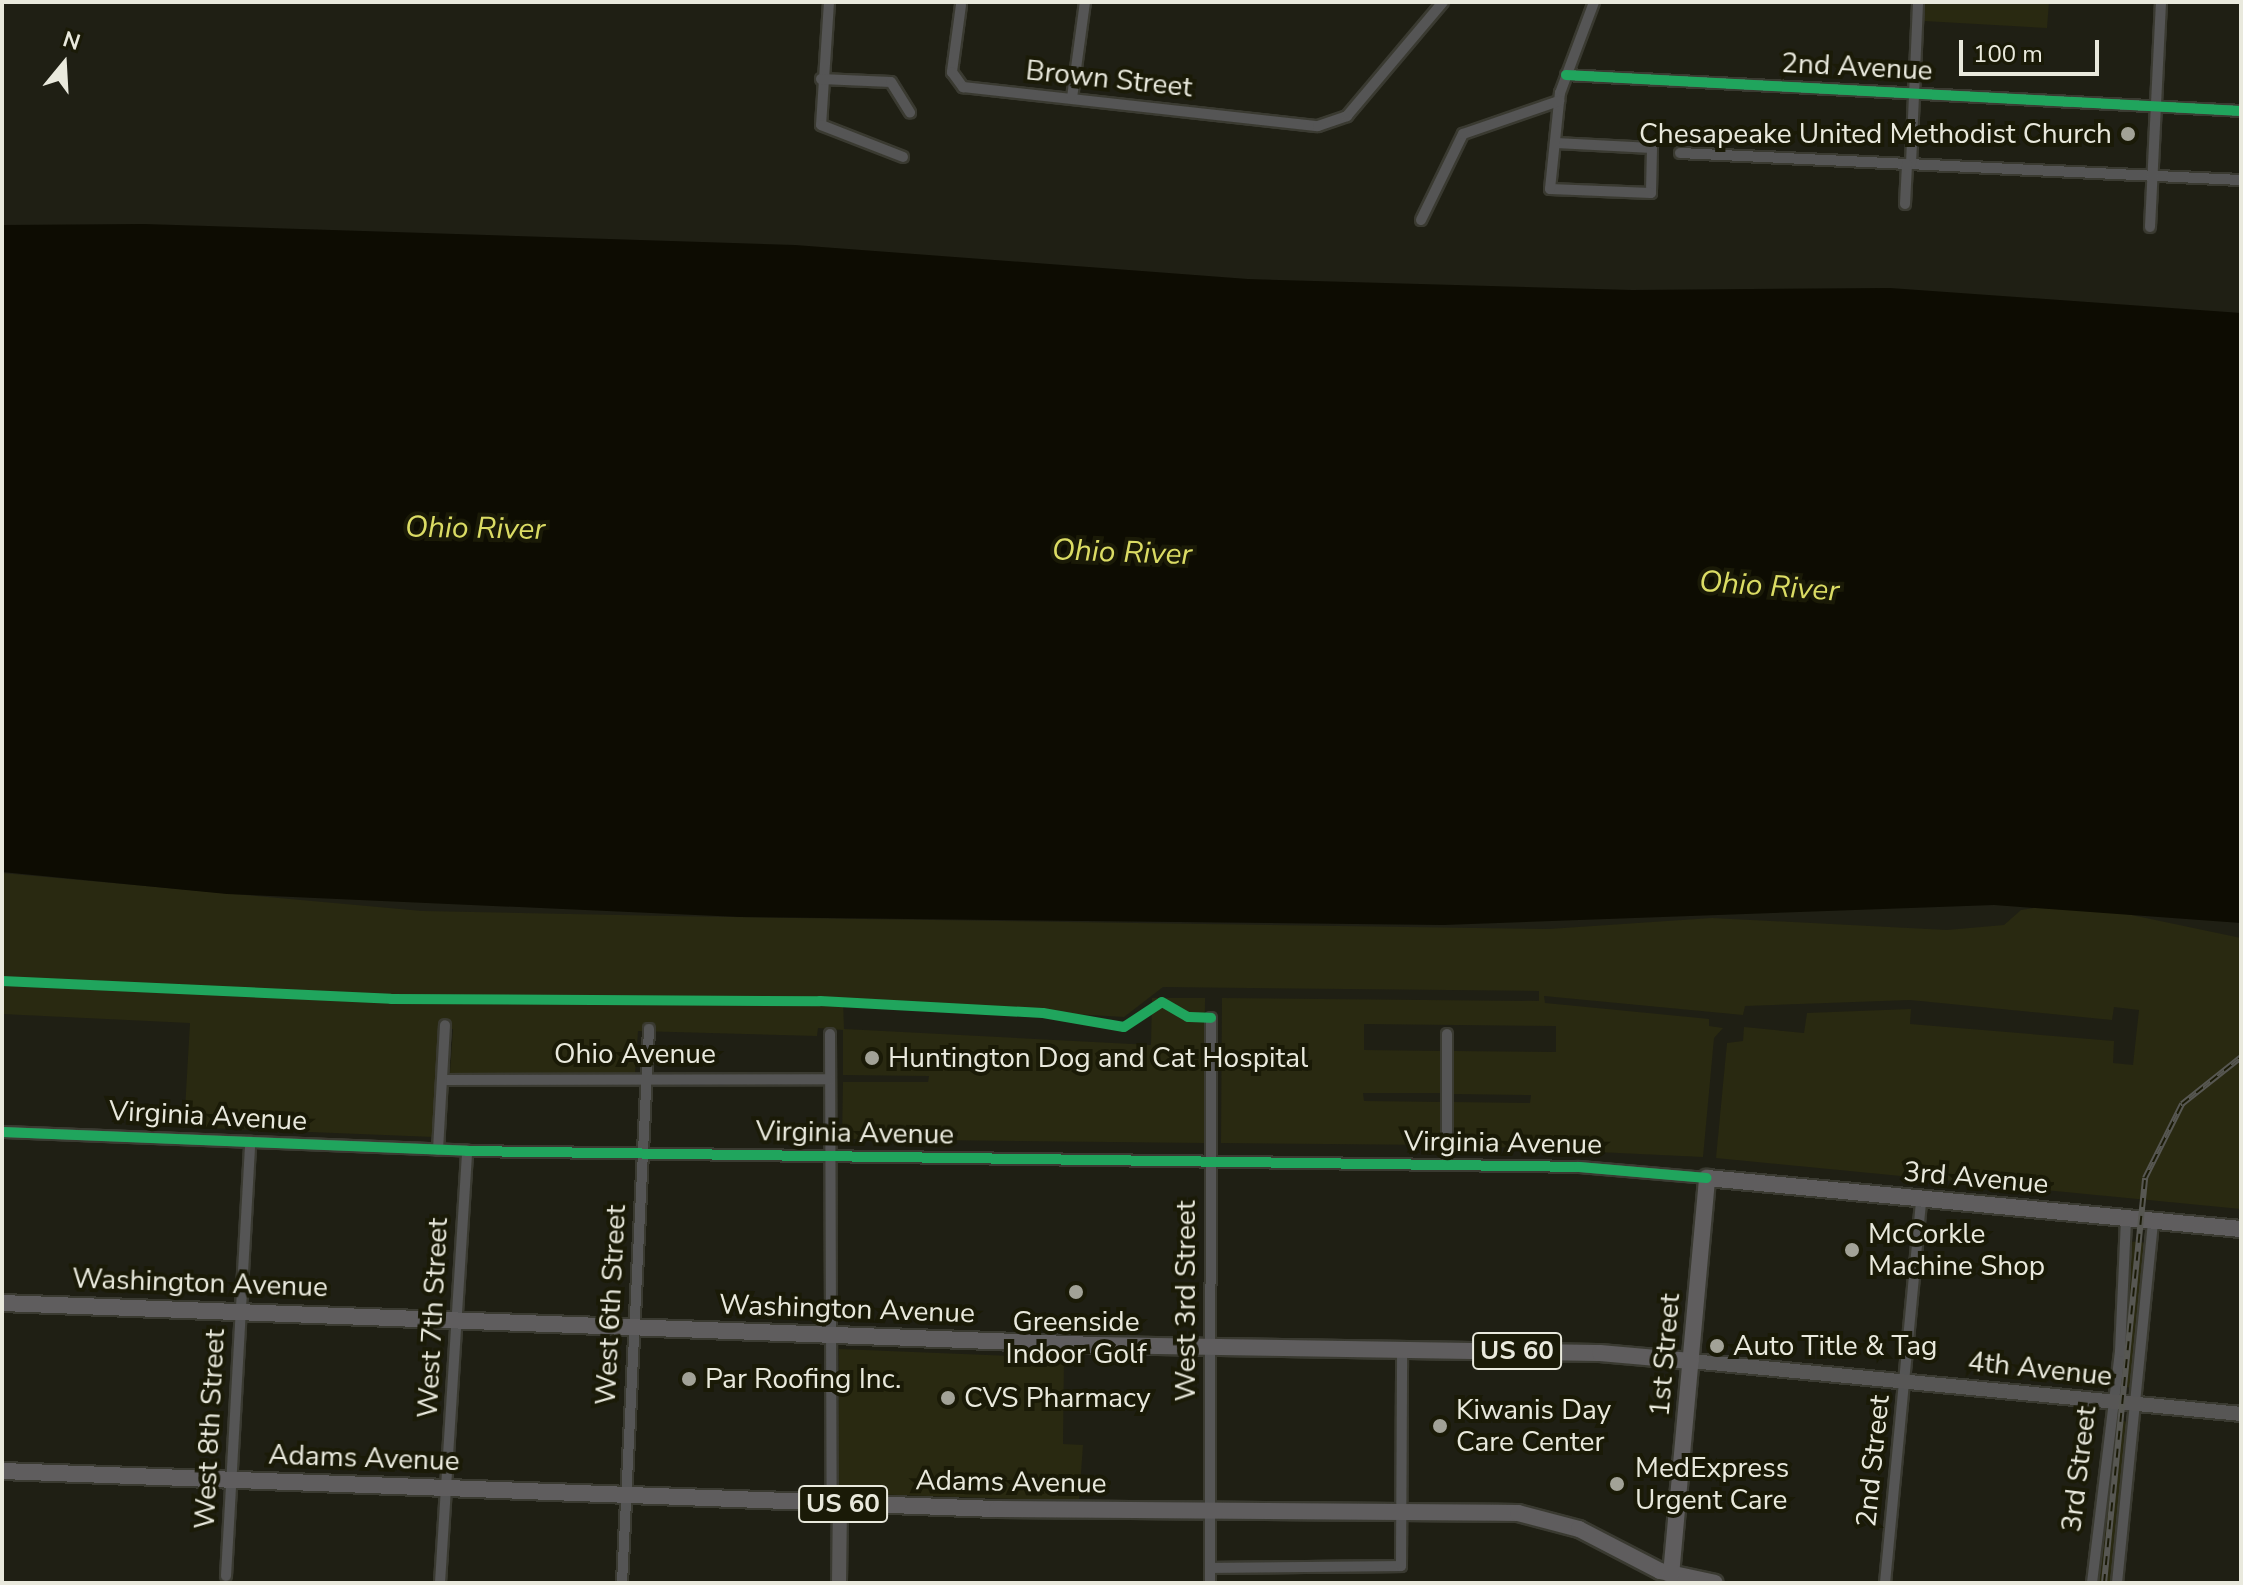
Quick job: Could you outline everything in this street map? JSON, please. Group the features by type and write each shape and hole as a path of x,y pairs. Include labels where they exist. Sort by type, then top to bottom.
{"main road":[{"name":"3rd Avenue","path":"1707,1178 2241,1229"},
{"name":"1st Street","path":"1670,1579 1707,1178"},
{"name":"Washington Avenue","path":"2,1303 830,1335 1691,1361"},
{"name":"4th Avenue","path":"1691,1361 2241,1414"},
{"name":"Adams Avenue","path":"2,1471 836,1504 1538,1516 1670,1579"},
{"path":"836,1504 839,1583"},
{"name":"US 60","path":"1670,1579 1715,1583"}],"street":[{"path":"829,2 821,79 821,125 903,157"},
{"path":"1072,98 1085,2"},
{"name":"Brown Street","path":"961,5 954,81 975,91 1337,125 1443,2"},
{"path":"1556,143 1652,148 1651,193 1550,189 1559,101 1594,2"},
{"path":"1905,204 1918,2"},
{"path":"2150,227 2161,2"},
{"name":"2nd Avenue","path":"1566,75 2241,111"},
{"path":"821,79 891,82 910,112"},
{"path":"1421,220 1463,134 1559,101"},
{"path":"1680,153 2241,180"},
{"name":"West 3rd Street","path":"1210,1583 1211,1018"},
{"path":"438,1150 445,1025"},
{"name":"West 6th Street","path":"622,1583 649,1029"},
{"path":"830,1034 830,1335 836,1504"},
{"path":"1447,1034 1447,1165"},
{"name":"Ohio Avenue","path":"442,1080 829,1079"},
{"name":"Virginia Avenue","path":"2,1132 467,1151 1447,1165 1707,1178"},
{"name":"West 8th Street","path":"226,1576 250,1142"},
{"name":"West 7th Street","path":"440,1583 467,1151"},
{"name":"2nd Street","path":"1885,1583 1921,1199"},
{"name":"3rd Street","path":"2092,1583 2126,1218"},
{"name":"3rd Street","path":"2117,1583 2153,1220"},
{"path":"1210,1568 1401,1566 1402,1350"}],"shaded area":[{"path":"1925,2 2049,2 2047,28 1924,21"},
{"path":"2,873 422,911 667,916 1549,929 1712,918 1947,930 2004,925 2021,910 2041,907 2122,913 2241,938 2241,1209 1716,1158 1727,1043 1743,1041 1744,1027 1804,1033 1807,1013 1911,1009 1910,1024 2114,1041 2113,1063 2133,1065 2139,1010 2114,1007 2112,1020 1910,1000 1745,1006 1743,1015 1544,996 1545,1003 1709,1019 1709,1026 1723,1028 1714,1038 1703,1157 1453,1145 1453,1102 1530,1103 1531,1095 1453,1094 1454,1051 1556,1052 1556,1026 1364,1024 1364,1050 1441,1051 1440,1093 1363,1093 1364,1101 1440,1102 1440,1145 1221,1143 1222,998 1539,1001 1539,991 1163,987 1124,1017 843,1000 844,1029 1151,1045 1152,998 1205,998 1204,1143 842,1139 843,1082 928,1082 929,1076 843,1075 843,1030 818,1028 817,1036 638,1031 635,1074 450,1073 453,1029 441,1028 434,1137 184,1127 190,1023 2,1014"},
{"path":"2127,1241 2149,1243 2135,1388 2114,1386"},
{"path":"839,1349 1064,1358 1063,1444 1083,1445 1079,1501 838,1493"},
{"path":"2110,1420 2132,1422 2116,1583 2095,1583"}],"water":[{"name":"Ohio River","path":"144,224 795,245 1248,279 1632,290 1890,288 2241,313 2241,923 1994,905 1443,925 740,917 227,894 2,872 2,225"}],"railway":[{"path":"2104,1583 2145,1178 2182,1104 2241,1057"}],"cycle path":[{"path":"1566,75 2241,111"},
{"path":"2,981 391,999 820,1001 1043,1013 1124,1027 1162,1002 1188,1017 1211,1018"},
{"path":"2,1132 467,1151 1579,1167 1707,1178"}],"place":[{"name":"Chesapeake United Methodist Church","path":"2128,134"},
{"name":"Huntington Dog and Cat Hospital","path":"872,1058"},
{"name":"McCorkle Machine Shop","path":"1852,1250"},
{"name":"Greenside Indoor Golf","path":"1076,1292"},
{"name":"Auto Title & Tag","path":"1717,1346"},
{"name":"Par Roofing Inc.","path":"689,1379"},
{"name":"CVS Pharmacy","path":"948,1398"},
{"name":"Kiwanis Day Care Center","path":"1440,1426"},
{"name":"MedExpress Urgent Care","path":"1617,1484"}]}
